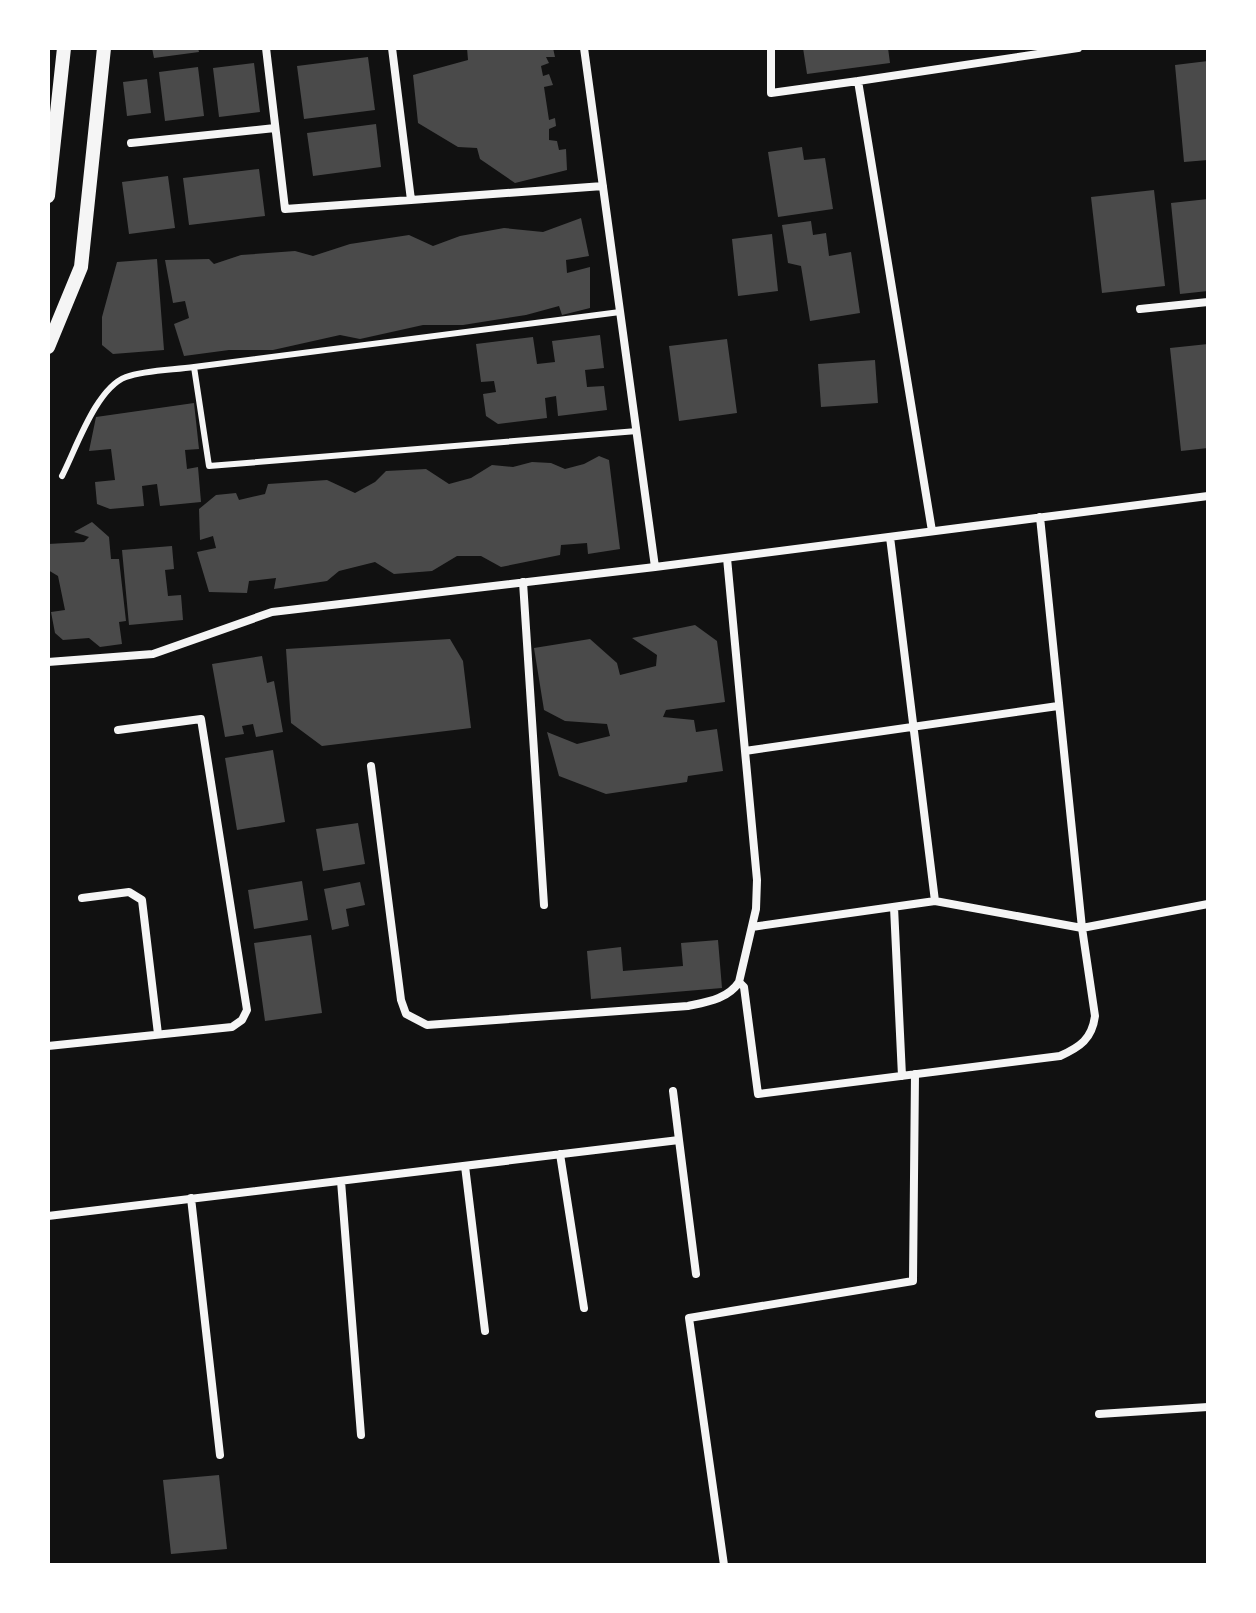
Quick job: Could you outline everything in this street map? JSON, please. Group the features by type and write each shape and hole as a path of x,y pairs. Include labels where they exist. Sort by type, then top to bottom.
{"street":[{"path":"48,196 64,48"},
{"path":"48,347 81,267 104,48"},
{"path":"266,48 285,209 603,186"},
{"path":"392,48 411,200"},
{"path":"584,48 655,567"},
{"path":"771,48 771,93 1078,48"},
{"path":"858,81 932,531"},
{"path":"131,143 275,128"},
{"path":"1140,309 1208,302"},
{"path":"48,662 153,654 272,612 655,567 1208,496"},
{"path":"739,982 744,987 758,1094 1060,1056 1079,1047 1093,1029 1095,1016 1082,928 1040,517"},
{"path":"890,537 935,901"},
{"path":"371,766 401,1000 406,1014 427,1025 643,1011 713,1001 734,990 739,982 758,895 727,558"},
{"path":"523,582 544,905"},
{"path":"745,751 1058,706"},
{"path":"48,1046 232,1027 242,1020 247,1010 201,719 118,730"},
{"path":"82,898 129,892 142,900 158,1034"},
{"path":"752,927 935,901 1082,928 1208,904"},
{"path":"894,907 902,1076"},
{"path":"724,1565 689,1318 913,1281 915,1074"},
{"path":"673,1091 696,1274"},
{"path":"48,1216 679,1140"},
{"path":"560,1154 584,1308"},
{"path":"465,1166 485,1331"},
{"path":"341,1181 361,1435"},
{"path":"191,1198 220,1455"},
{"path":"1099,1414 1208,1407"}],"lane":[{"path":"62,476 101,398 126,377 620,312"},
{"path":"194,367 209,466 637,431"}],"building":[{"path":"152,48 198,48 199,52 154,58"},
{"path":"467,48 553,48 555,57 546,57 549,63 541,66 543,76 549,74 553,85 544,87 549,120 555,118 556,126 549,129 549,140 557,141 559,150 566,149 567,170 515,183 480,159 477,148 458,147 418,123 413,75 468,60"},
{"path":"803,48 888,48 890,63 807,74"},
{"path":"368,57 375,110 304,119 297,66"},
{"path":"1208,61 1208,160 1184,162 1175,65"},
{"path":"254,63 260,112 219,117 213,68"},
{"path":"198,67 204,116 165,121 159,72"},
{"path":"147,79 151,113 127,116 123,82"},
{"path":"376,124 381,167 313,176 307,133"},
{"path":"802,147 804,160 825,158 833,209 778,217 768,152"},
{"path":"259,169 265,216 189,225 183,178"},
{"path":"168,176 175,228 129,234 122,182"},
{"path":"1154,190 1165,286 1102,293 1091,197"},
{"path":"1208,199 1208,291 1180,294 1171,203"},
{"path":"581,218 589,256 566,260 567,273 590,267 590,308 562,315 559,306 526,315 463,325 423,325 360,339 340,335 273,350 229,350 184,356 174,324 189,318 185,301 173,303 165,260 209,259 214,264 241,255 295,251 313,256 350,244 409,235 433,246 460,236 504,228 543,232"},
{"path":"811,221 813,235 826,233 829,256 851,252 860,313 810,321 801,266 788,263 782,225"},
{"path":"772,234 778,291 738,296 732,239"},
{"path":"157,259 164,350 113,354 102,345 102,317 117,262"},
{"path":"600,335 604,368 585,370 587,387 604,386 607,410 558,416 556,396 545,398 547,418 498,424 486,416 483,394 496,392 494,381 481,382 476,344 533,337 537,364 555,362 552,341"},
{"path":"727,339 737,413 679,421 669,346"},
{"path":"1208,344 1208,448 1181,451 1170,348"},
{"path":"875,360 878,403 821,407 818,364"},
{"path":"194,403 199,449 185,450 187,469 198,467 201,502 160,506 157,484 142,486 144,506 110,509 97,504 95,482 115,480 111,449 89,451 96,417"},
{"path":"599,456 609,460 620,549 588,554 587,543 561,545 560,555 501,567 481,556 457,556 432,571 394,574 375,562 339,571 327,581 274,589 276,578 249,581 247,593 209,592 197,552 216,548 213,536 200,540 199,509 216,495 236,493 239,500 265,494 268,484 327,480 355,493 375,482 386,471 426,469 449,484 471,478 492,465 513,467 532,462 551,463 565,469"},
{"path":"92,522 109,537 111,559 119,559 126,621 119,622 122,644 100,647 89,638 63,640 55,633 51,612 65,610 58,576 48,570 48,544 84,542 89,537 74,532"},
{"path":"172,546 174,569 165,570 168,596 181,595 183,620 129,625 122,550"},
{"path":"695,625 717,641 725,702 666,710 663,717 694,720 696,732 717,729 723,771 688,776 687,782 606,794 559,776 547,732 577,744 610,736 607,724 565,721 544,710 534,648 590,639 617,663 620,675 656,666 657,655 632,638"},
{"path":"450,639 463,661 471,728 322,746 291,723 286,649"},
{"path":"262,656 267,683 274,681 283,732 256,737 253,724 242,726 244,734 225,737 212,664"},
{"path":"273,750 285,822 237,830 225,758"},
{"path":"358,823 365,864 323,871 316,829"},
{"path":"302,881 308,920 254,929 248,890"},
{"path":"360,882 365,905 346,909 349,926 332,930 324,889"},
{"path":"311,935 322,1013 265,1021 254,943"},
{"path":"718,940 722,988 591,999 587,951 621,947 623,971 683,966 681,943"},
{"path":"219,1475 227,1549 171,1554 163,1480"}]}
